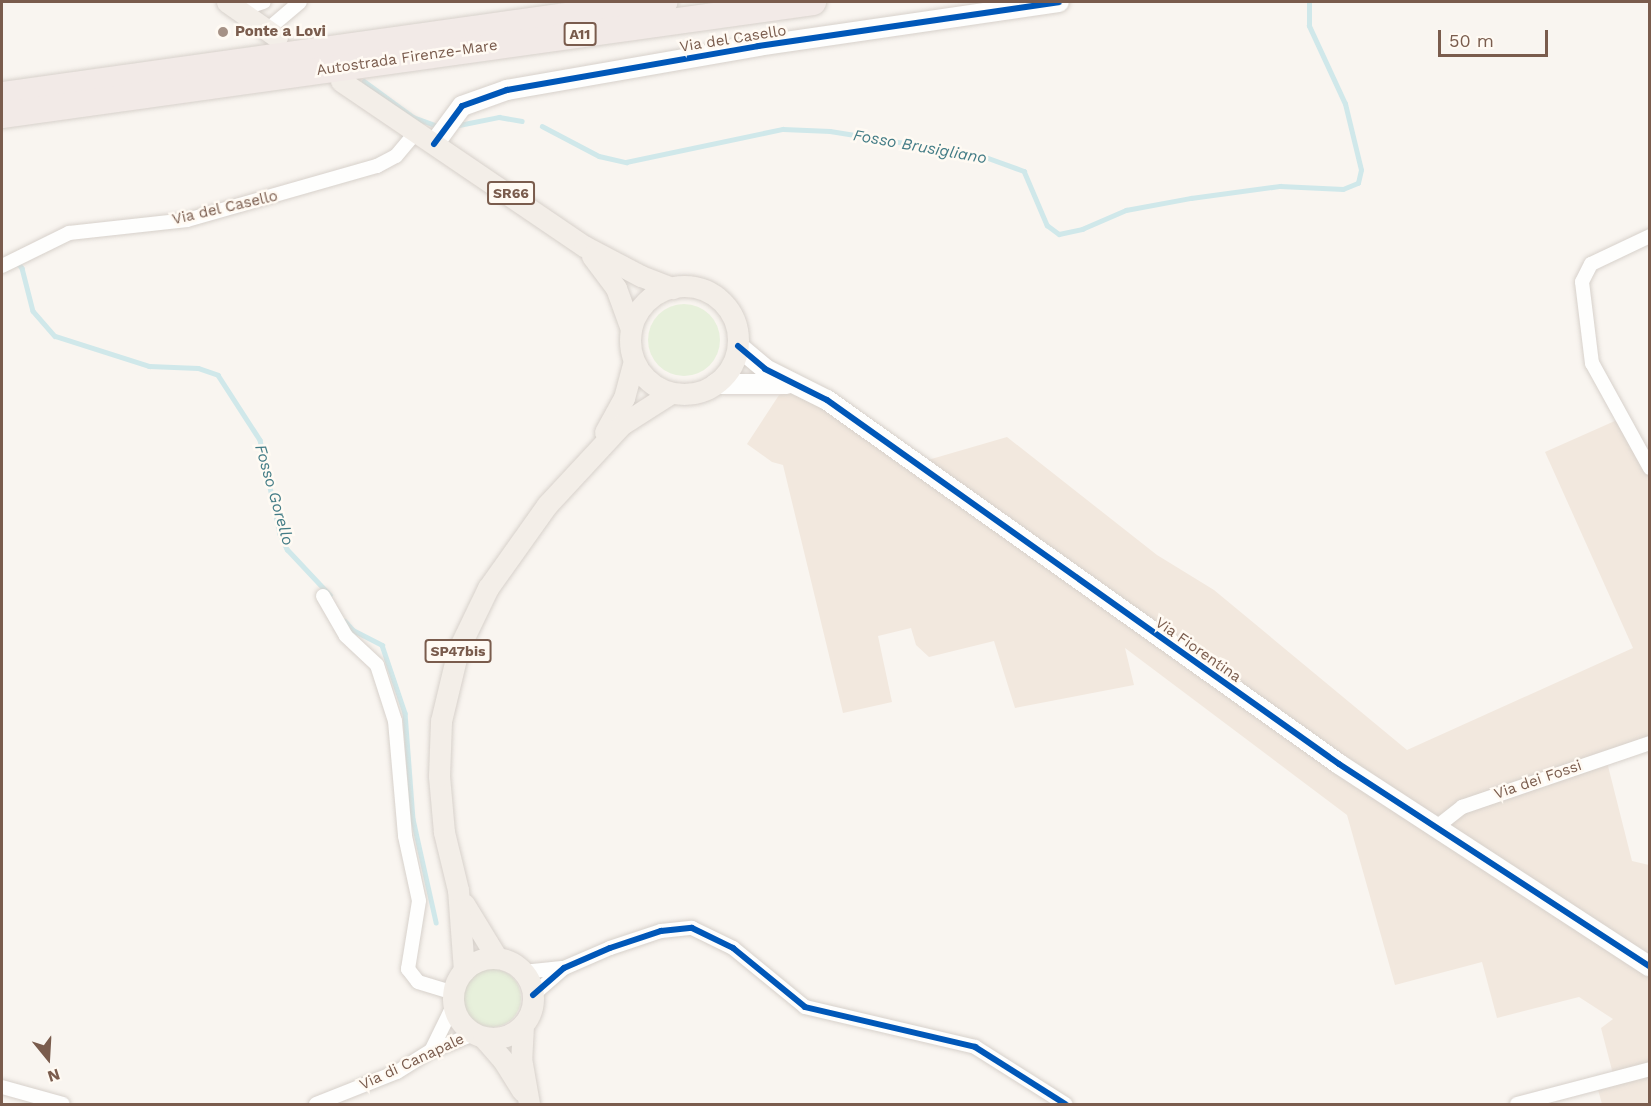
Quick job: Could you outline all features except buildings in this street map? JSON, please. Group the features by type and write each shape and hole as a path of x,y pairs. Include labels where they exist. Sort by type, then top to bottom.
{"highway":[{"name":"Autostrada Firenze-Mare","path":"2,95 665,2"},
{"name":"Autostrada Firenze-Mare","path":"2,115 813,2"}],"main road":[{"path":"231,4 272,33"},
{"name":"SR66","path":"341,81 584,246 641,276 673,288"},
{"name":"SR66","path":"584,246 616,288 631,329"},
{"path":"673,288 700,289 717,297 734,319 738,346 731,368 715,384 699,392 671,393 645,378 634,361 631,329 649,299 673,288"},
{"name":"SP47bis","path":"594,451 620,407 634,361"},
{"name":"SP47bis","path":"453,1000 464,970 458,890 444,832 439,766 441,721 458,650 488,588 511,553 594,451 621,425 671,393"},
{"name":"SP47bis","path":"458,890 497,958"},
{"path":"464,970 479,960 497,958 524,972 533,995 530,1013 523,1025 505,1037 478,1036"},
{"path":"453,1000 460,1022 503,1060 528,1102"},
{"path":"523,1025 521,1058 528,1102"}],"street":[{"path":"231,4 264,2"},
{"path":"272,33 300,2"},
{"name":"Via del Casello","path":"434,144 452,116 473,100 518,88 758,46 1059,2"},
{"name":"Via del Casello","path":"6,265 69,233 187,220 300,190 387,162 415,133"},
{"path":"1650,236 1598,259 1586,270 1582,282 1592,363 1650,468"},
{"name":"Via Fiorentina","path":"738,346 758,365 827,400 1434,829 1650,967"},
{"name":"Via Fiorentina","path":"715,384 798,385"},
{"path":"323,596 346,636 377,665 395,722 405,837 419,901 408,969 418,982 453,1000 431,1051"},
{"name":"Via dei Fossi","path":"1434,829 1462,807 1650,743"},
{"path":"524,972 564,968 661,931 692,928 733,948 805,1007 975,1047 1065,1104"},
{"path":"533,995 564,968"},
{"name":"Via di Canapale","path":"316,1104 397,1072 431,1051 478,1036"},
{"path":"1517,1104 1650,1069"},
{"path":"2,1087 63,1104"}],"shaded area":[{"path":"810,380 928,460 1007,437 1157,555 1214,590 1407,750 1633,648 1545,452 1626,416 1649,458 1649,748 1607,762 1632,861 1649,865 1649,1104 1602,1104 1595,1079 1613,1074 1601,1028 1613,1019 1579,997 1497,1018 1482,962 1395,985 1347,815 1125,648 1134,685 1015,708 994,641 929,657 916,645 911,628 878,636 892,702 843,713 783,465 772,462 747,444 779,395"}],"green space":[{"path":"684,304 704,310 714,320 720,340 714,360 704,370 684,376 664,370 654,360 648,340 654,320 664,310"},
{"path":"486,969 498,969 513,977 521,992 521,1004 513,1019 498,1027 486,1027 471,1019 463,1004 463,992 471,977"}],"waterway":[{"name":"Fosso Brusigliano","path":"542,126 599,156 626,162 783,129 830,131 980,155 1024,171 1047,225 1059,234 1082,229 1126,210 1191,198 1280,186 1343,189 1358,183 1361,170 1345,104 1309,26 1309,2"},
{"name":"Fosso Brusigliano","path":"364,81 413,117 440,127"},
{"name":"Fosso Brusigliano","path":"454,126 499,117 522,121"},
{"name":"Fosso Gorello","path":"16,261 22,268 33,311 55,336 149,366 198,368 218,375 260,440 280,534 287,549 330,595"},
{"name":"Fosso Gorello","path":"345,621 353,630 382,645 405,713 413,819 436,922"}],"cycle path":[{"path":"434,144 462,106 507,90 758,46 1059,2"},
{"path":"738,346 765,369 827,400 1339,764 1650,967"},
{"path":"533,995 564,968 610,948 661,931 692,928 733,948 805,1007 975,1047 1065,1104"}],"place":[{"name":"Ponte a Lovi","path":"223,32"}]}
